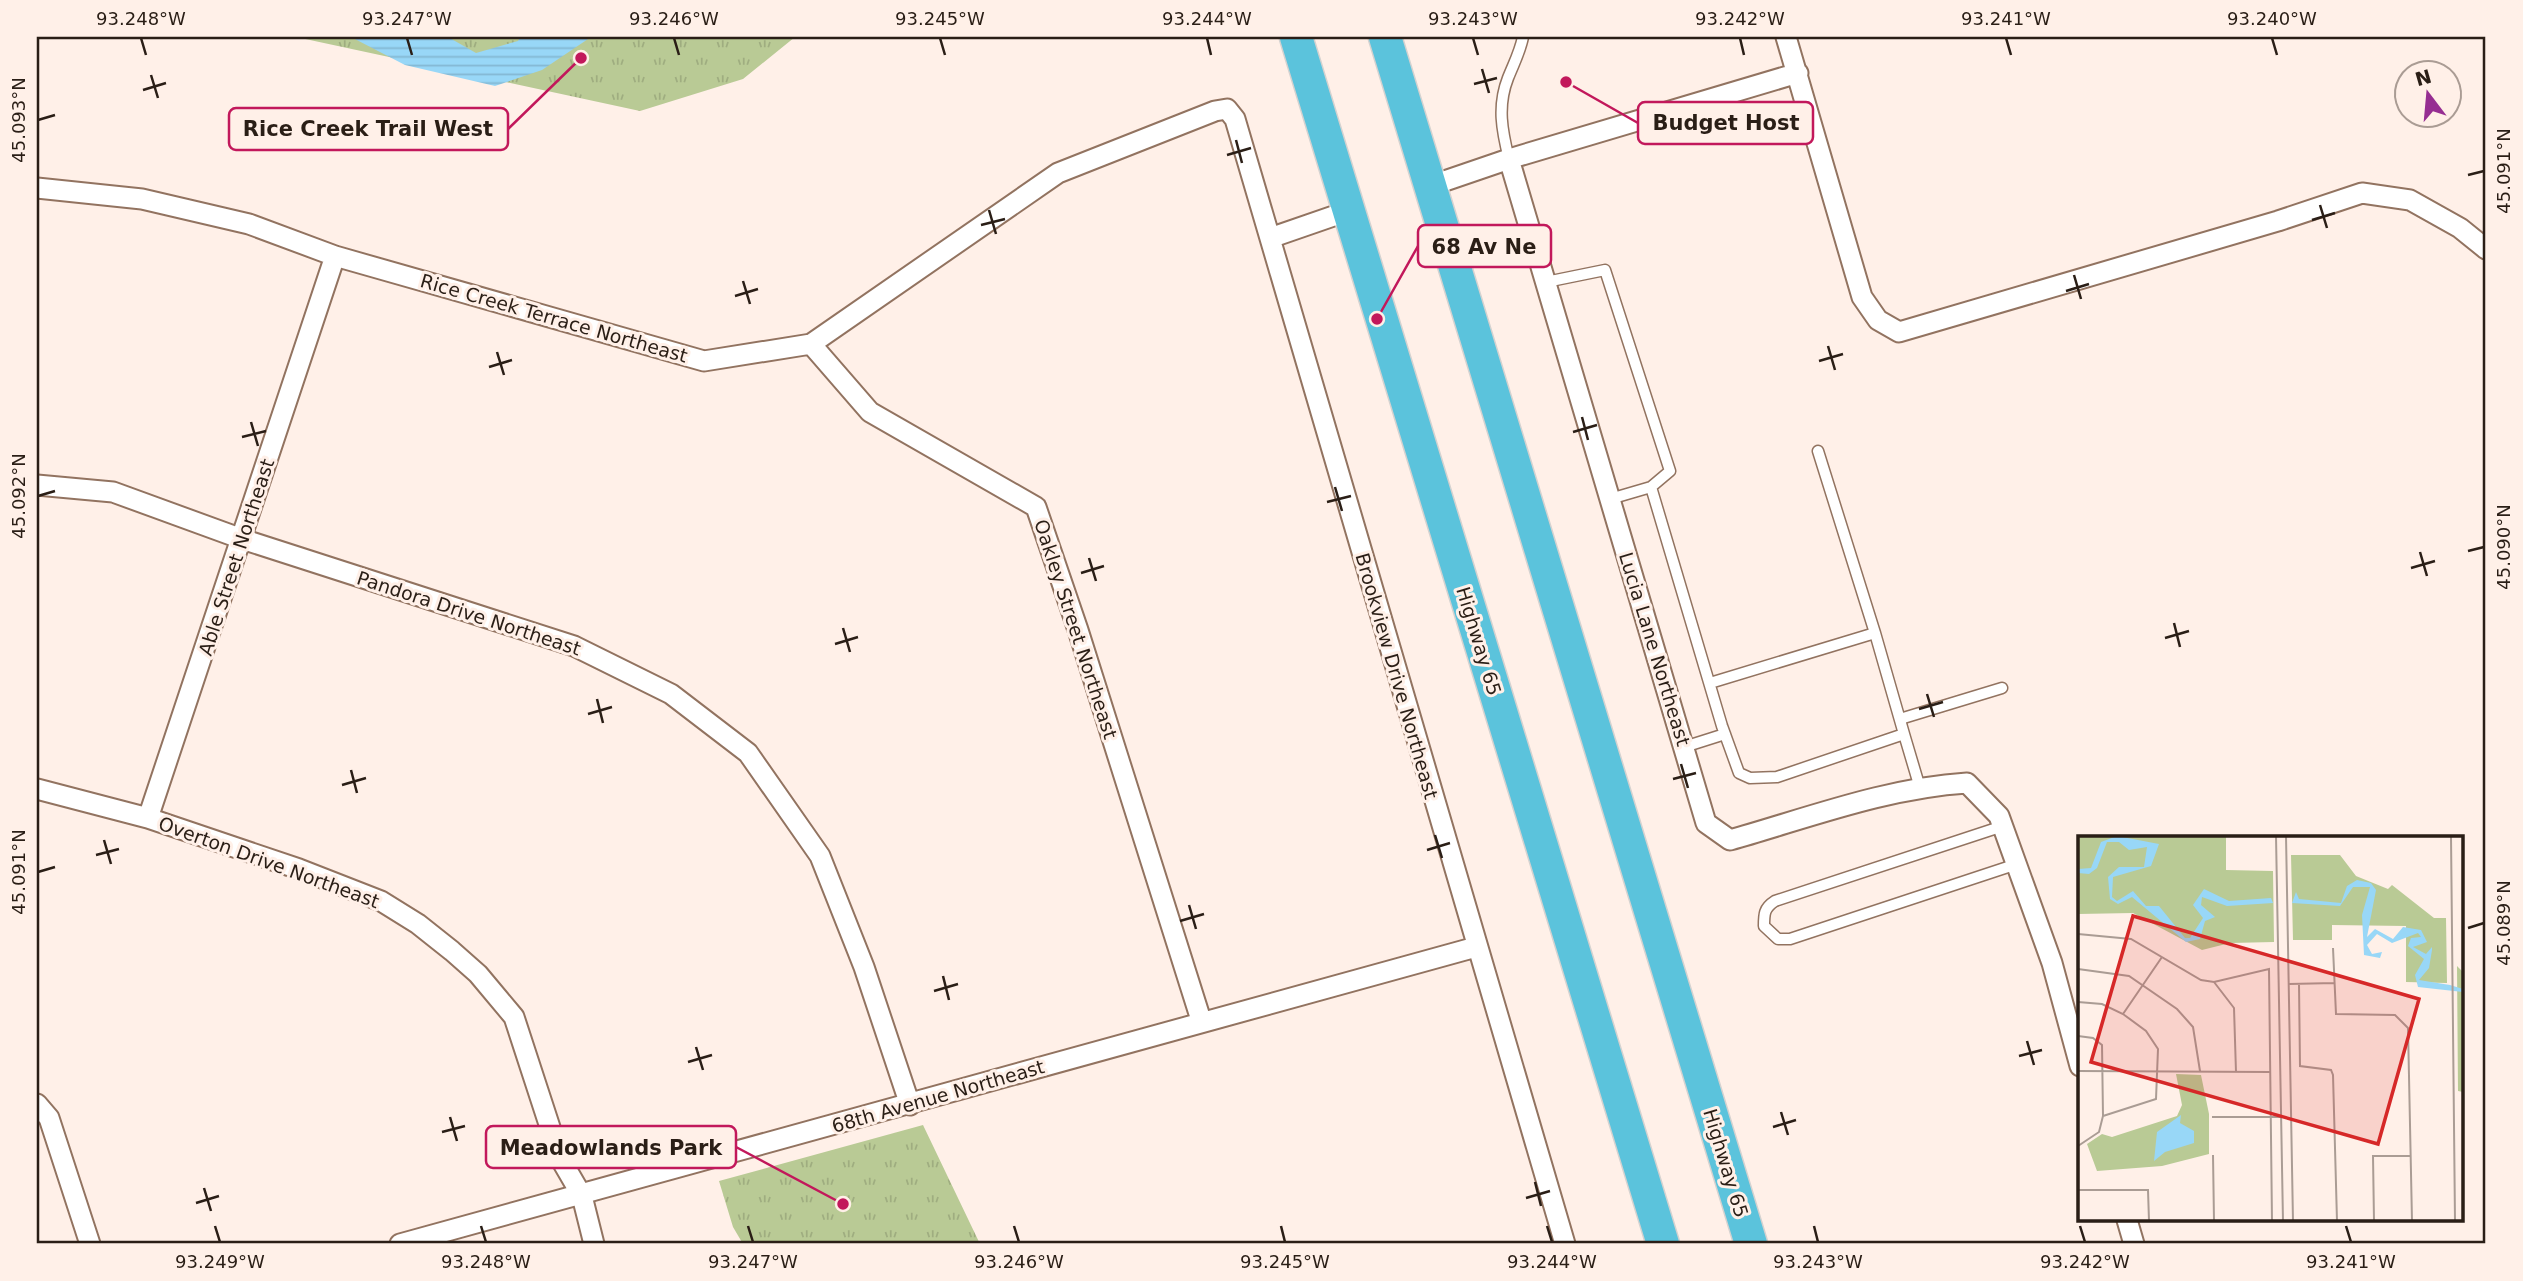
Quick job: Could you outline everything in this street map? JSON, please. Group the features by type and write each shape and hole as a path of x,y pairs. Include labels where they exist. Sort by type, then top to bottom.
{"highway":[{"name":"Highway 65","path":"1296,37 1663,1244"},
{"name":"Highway 65","path":"1385,37 1751,1244"}],"street":[{"path":"1786,37 1862,297 1878,320 1899,332 2278,221 2362,193 2410,200 2459,228 2486,249"},
{"path":"1430,186 1509,159 1798,73"},
{"name":"Brookview Drive Northeast","path":"1227,109 1235,119 1565,1244"},
{"name":"Rice Creek Terrace Northeast","path":"37,188 142,199 249,224 335,256 704,361 811,344 1058,173 1215,111 1227,109"},
{"name":"Lucia Lane Northeast","path":"1509,159 1706,823 1730,840 1892,793 1967,783 1999,816 2052,963 2078,1059"},
{"path":"1270,237 1348,211"},
{"name":"Able Street Northeast","path":"148,817 335,256"},
{"name":"Oakley Street Northeast","path":"811,344 870,412 1036,507 1078,629 1202,1020"},
{"name":"Pandora Drive Northeast","path":"37,485 113,492 242,539 575,646 671,694 748,753 820,856 864,967 910,1105"},
{"name":"Overton Drive Northeast","path":"37,789 148,817 299,869 381,901 418,924 461,959 514,1017 559,1158 582,1196 594,1244"},
{"name":"68th Avenue Northeast","path":"400,1244 910,1105 1202,1020 1476,947"},
{"path":"37,1104 49,1118 90,1244"},
{"path":"2128,1222 2134,1244"}],"lane":[{"path":"1509,159 1501,124 1502,101 1508,78 1519,56 1523,37"},
{"path":"1546,282 1605,270 1670,471 1651,487 1610,499"},
{"path":"1818,451 1920,788"},
{"path":"1651,487 1739,773 1750,778 1777,777 1904,734"},
{"path":"1710,683 1875,633"},
{"path":"1899,719 2002,688"},
{"path":"1684,747 1725,734"},
{"path":"2003,826 1775,901 1767,906 1764,926 1778,939 1790,939 2017,864"}],"green space":[{"path":"296,37 795,37 743,79 640,111"},
{"path":"923,1125 980,1244 743,1244 733,1227 719,1181"}],"water":[{"path":"351,37 448,37 476,53 518,41 520,37 591,37 542,70 495,86 405,65"}],"place":[{"name":"Rice Creek Trail West","path":"581,58"},
{"name":"Budget Host","path":"1566,82"},
{"name":"68 Av Ne","path":"1377,319"},
{"name":"Meadowlands Park","path":"843,1204"}]}
